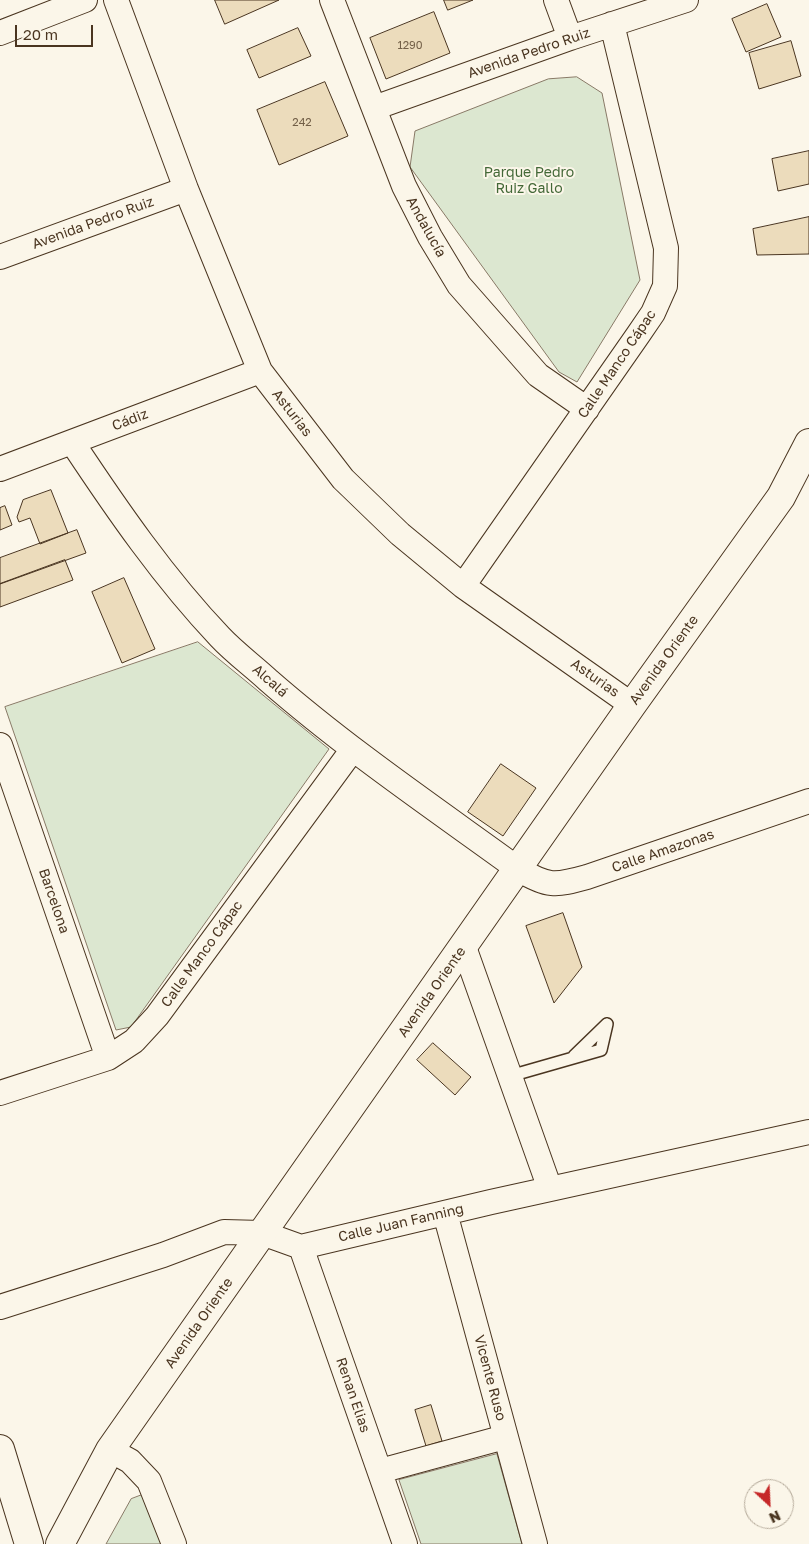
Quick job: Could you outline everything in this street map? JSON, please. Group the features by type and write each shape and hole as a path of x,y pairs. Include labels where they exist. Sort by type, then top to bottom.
{"main road":[{"name":"Avenida Oriente","path":"60,1544 110,1450 632,705 781,496 809,443"},
{"path":"0,1450 29,1544"}],"street":[{"path":"0,33 85,0"},
{"name":"Asturias","path":"116,0 186,189 260,371 343,479 400,534 463,586 632,705"},
{"name":"Andalucía","path":"332,0 404,186 430,238 459,285 538,375 588,409"},
{"path":"556,0 570,38"},
{"name":"Avenida Pedro Ruiz","path":"374,108 570,38 686,0"},
{"name":"Calle Manco Cápac","path":"463,586 588,409 652,313 665,286 666,248 612,24"},
{"name":"Avenida Pedro Ruiz","path":"0,257 186,189"},
{"name":"Cádiz","path":"0,469 260,371"},
{"name":"Alcalá","path":"72,442 126,521 168,577 221,638 290,699 353,749 518,869"},
{"name":"Barcelona","path":"0,745 108,1058"},
{"name":"Calle Manco Cápac","path":"0,1093 108,1058 134,1041 158,1016 353,749"},
{"name":"Calle Amazonas","path":"518,869 537,880 559,885 587,878 809,800"},
{"path":"464,947 550,1189"},
{"name":"Calle Juan Fanning","path":"301,1247 445,1212 809,1132"},
{"name":"Vicente Ruso","path":"445,1212 535,1544"},
{"path":"0,1307 163,1255 224,1232 262,1233 301,1247"},
{"name":"Renan Elias","path":"301,1247 405,1544"},
{"path":"380,1471 505,1437"},
{"path":"110,1450 130,1461 149,1481 174,1544"}],"lane":[{"path":"510,1076 572,1058"}],"green space":[{"name":"Parque Pedro Ruiz Gallo","path":"577,77 602,93 640,280 577,382 559,372 410,167 415,131 548,79"},
{"path":"198,642 329,749 131,1027 116,1030 5,707"},
{"path":"497,1454 522,1544 421,1544 399,1480"},
{"path":"142,1495 168,1544 106,1544 131,1499"}],"building":[{"path":"215,0 279,0 225,24"},
{"path":"444,0 473,0 448,10"},
{"path":"767,4 781,37 746,52 732,19"},
{"path":"434,12 450,53 386,79 370,38"},
{"path":"298,28 311,56 259,78 247,50"},
{"path":"791,41 801,76 759,89 749,53"},
{"path":"325,82 348,136 279,165 257,110"},
{"path":"809,151 809,184 778,191 772,159"},
{"path":"809,217 809,254 757,255 753,229"},
{"path":"51,490 68,533 40,544 30,518 19,522 17,517 23,500"},
{"path":"5,506 12,525 0,530 0,508"},
{"path":"77,530 86,553 0,584 0,558"},
{"path":"65,560 73,580 0,607 0,584"},
{"path":"124,578 155,649 122,663 92,592"},
{"path":"501,764 536,788 503,836 468,812"},
{"path":"563,913 582,967 554,1003 526,926"},
{"path":"433,1043 471,1077 455,1095 417,1060"},
{"path":"431,1405 442,1441 426,1446 415,1410"}]}
